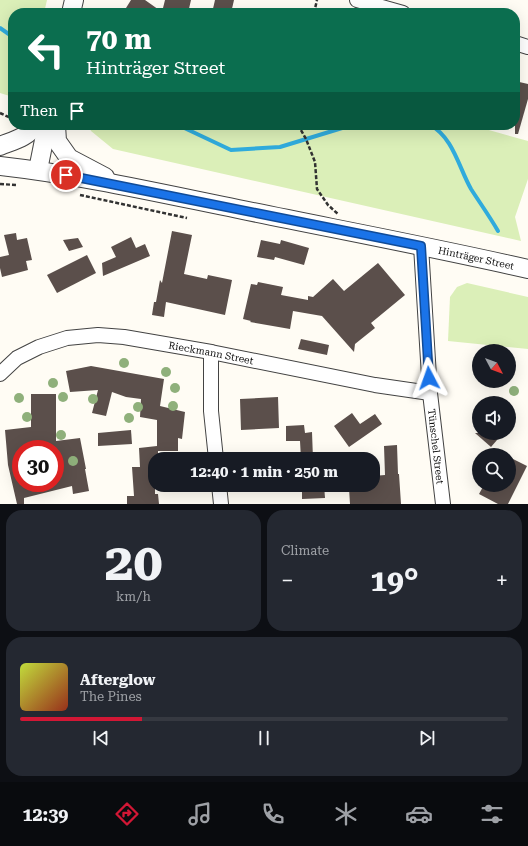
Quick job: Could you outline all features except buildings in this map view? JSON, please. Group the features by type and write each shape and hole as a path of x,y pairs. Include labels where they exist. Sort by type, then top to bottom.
{"street":[{"path":"357,0 385,8"},
{"path":"0,146 32,130"},
{"path":"38,170 46,130"},
{"path":"56,130 57,141 69,158 120,186"},
{"name":"Hinträger Street","path":"0,166 38,170 467,255 528,269"},
{"name":"Tünschel Street","path":"421,246 430,393 442,504"},
{"name":"Rieckmann Street","path":"0,374 17,358 39,347 67,338 98,335 124,337 211,352 375,385 430,393"},
{"path":"211,352 211,411 215,452"},
{"path":"220,492 222,504"}],"path":[{"path":"301,130 315,162 317,189 328,205 339,214"},
{"path":"0,184 21,185"},
{"path":"73,193 187,218"}],"green space":[{"path":"0,0 47,0 45,8 8,8 8,95 0,93"},
{"path":"489,130 528,141 528,179 515,217 521,241 113,149 91,131"},
{"path":"467,283 528,297 528,349 516,348 516,344 478,344 448,341 450,297 457,287"}],"waterway":[{"path":"0,28 8,34"},
{"path":"189,130 231,150 280,147 336,130"},
{"path":"438,130 450,145 471,189 498,231"}],"route":[{"path":"66,175 421,246 429,378"}]}
